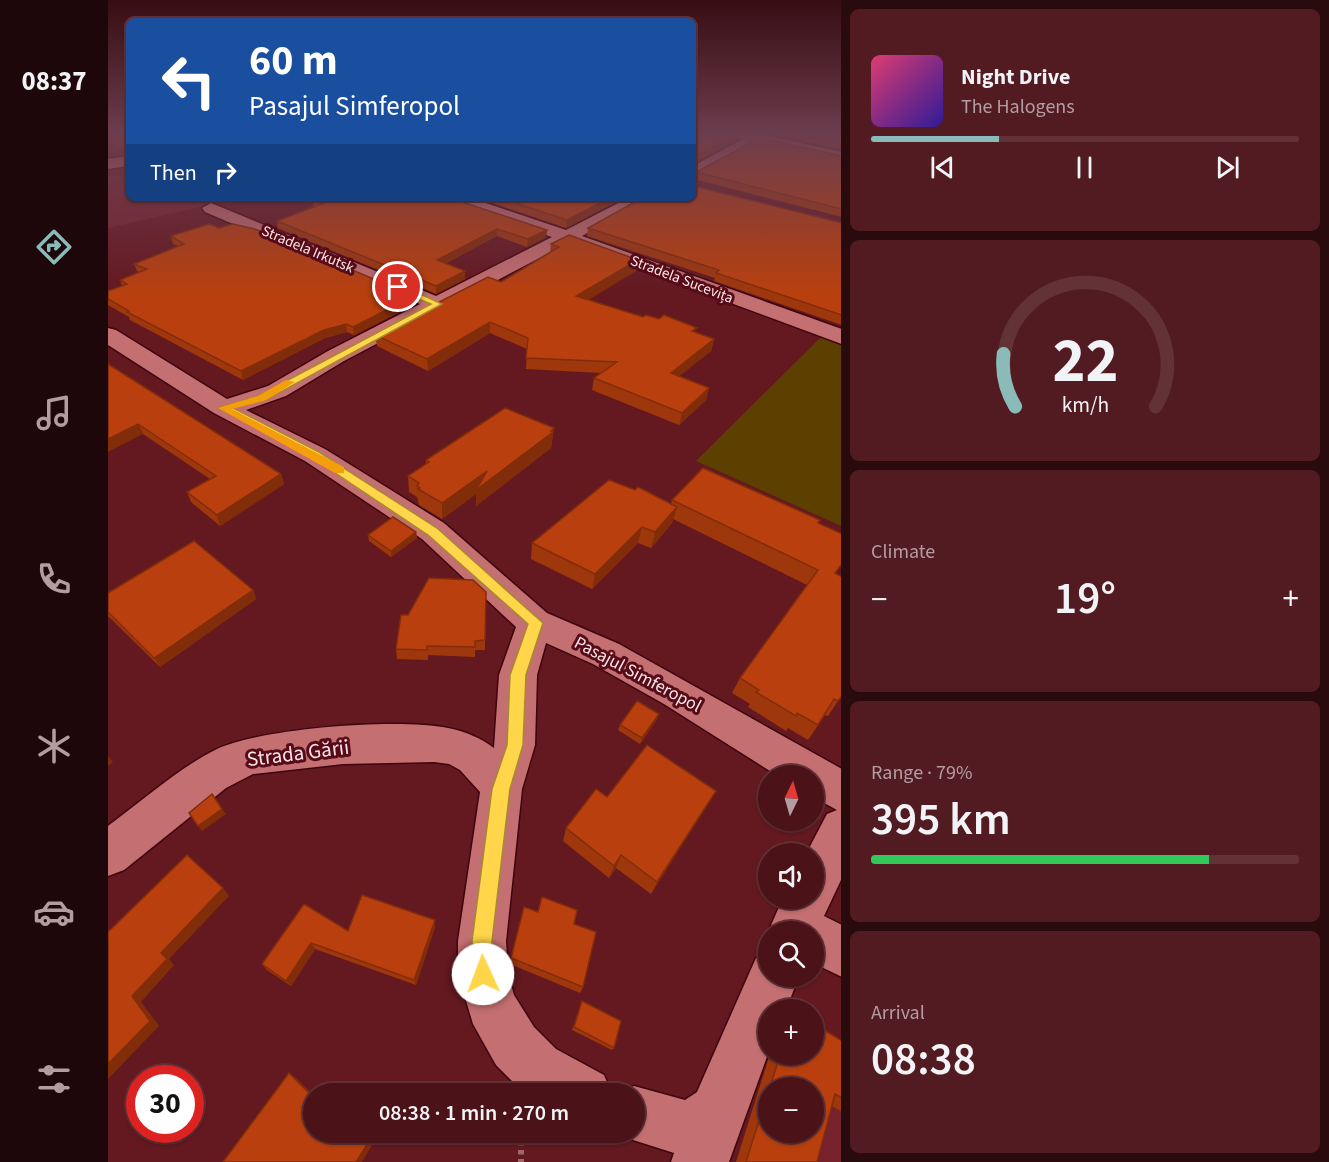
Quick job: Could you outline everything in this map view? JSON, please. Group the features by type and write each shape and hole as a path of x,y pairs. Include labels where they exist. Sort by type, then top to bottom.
{"street":[{"name":"Stradela Sucevița","path":"463,201 841,337"},
{"path":"223,408 262,398 634,201"},
{"name":"Stradela Irkutsk","path":"211,208 438,304"},
{"name":"Pasajul Simferopol","path":"108,335 152,360 223,408 315,455 433,531 535,623 606,654 677,693 841,791"},
{"path":"535,623 518,675 515,745 501,789 482,941 483,974 491,1005 515,1046 537,1068 565,1083"},
{"name":"Strada Gării","path":"108,854 224,766 248,756 372,745 432,743 450,746 479,760 489,768 501,789"},
{"path":"841,831 805,918 841,952"},
{"path":"645,1117 690,1129 709,1137 770,987"}],"path":[{"path":"521,1143 522,1162"}],"shaded area":[{"path":"108,186 126,186 126,201 217,201 196,208 108,228"},
{"path":"820,338 841,345 841,526 696,461"},
{"path":"824,1056 841,1060 841,1162 749,1162 761,1143 824,1143 824,1077 813,1077 813,1065 824,1065"}],"building":[{"path":"696,186 841,223 841,315 716,273 719,270 588,228 637,201 696,201"},
{"path":"752,186 841,186 841,209"},
{"path":"318,201 459,201 547,230 528,239 497,229 437,260 465,271 436,286 277,221 324,203"},
{"path":"509,201 604,201 567,220"},
{"path":"209,224 219,228 233,224 255,229 414,296 353,327 346,324 324,330 241,371 127,312 129,311 108,299 108,291 127,284 120,280 147,269 134,264 184,244 171,236"},
{"path":"569,235 638,260 576,296 643,317 646,315 659,319 664,315 697,328 692,331 714,339 671,373 709,388 682,413 594,378 617,362 526,358 528,338 490,322 427,359 375,335 488,277 501,282 559,247 551,244"},
{"path":"108,364 281,474 217,515 187,492 216,476 138,424 108,439"},
{"path":"505,408 554,428 551,431 553,432 476,490 487,471 442,503 418,489 420,488 417,486 419,483 408,476 429,462 426,460"},
{"path":"703,468 820,520 818,523 841,534 841,565 835,573 841,576 841,697 838,701 834,699 818,725 797,713 796,716 756,692 759,690 740,678 818,570 672,500"},
{"path":"609,480 635,490 638,487 677,507 655,532 642,527 595,574 532,543"},
{"path":"393,517 416,532 391,551 368,535"},
{"path":"194,541 253,590 154,658 108,612 108,593"},
{"path":"429,578 473,580 486,592 485,640 475,641 475,647 427,646 427,650 396,649 401,615 408,615"},
{"path":"637,701 659,714 642,738 620,725"},
{"path":"647,745 716,791 657,882 621,855 614,866 566,828 596,789 607,797"},
{"path":"212,794 222,809 198,826 189,813"},
{"path":"187,855 223,888 161,953 167,959 132,996 150,1021 108,1064 108,932"},
{"path":"362,895 435,920 414,980 311,943 286,981 262,964 304,904 348,931"},
{"path":"542,897 577,910 574,924 596,932 583,987 511,958 524,907 538,912"},
{"path":"582,1001 621,1021 614,1048 574,1027"},
{"path":"824,1030 841,1040 841,1097 835,1094 824,1136 824,1077 773,1077 777,1065 824,1065"},
{"path":"289,1073 303,1087 303,1143 368,1143 356,1162 223,1162"},
{"path":"758,1124 758,1143 822,1143 817,1162 746,1162"}],"slow traffic":[{"path":"290,382 262,398 223,408 315,455 339,470"}],"route":[{"path":"398,287 438,304 336,356 277,391 262,398 223,408 315,455 433,531 535,623 518,675 515,705 517,731 514,752 501,789 482,941 483,974"}]}
